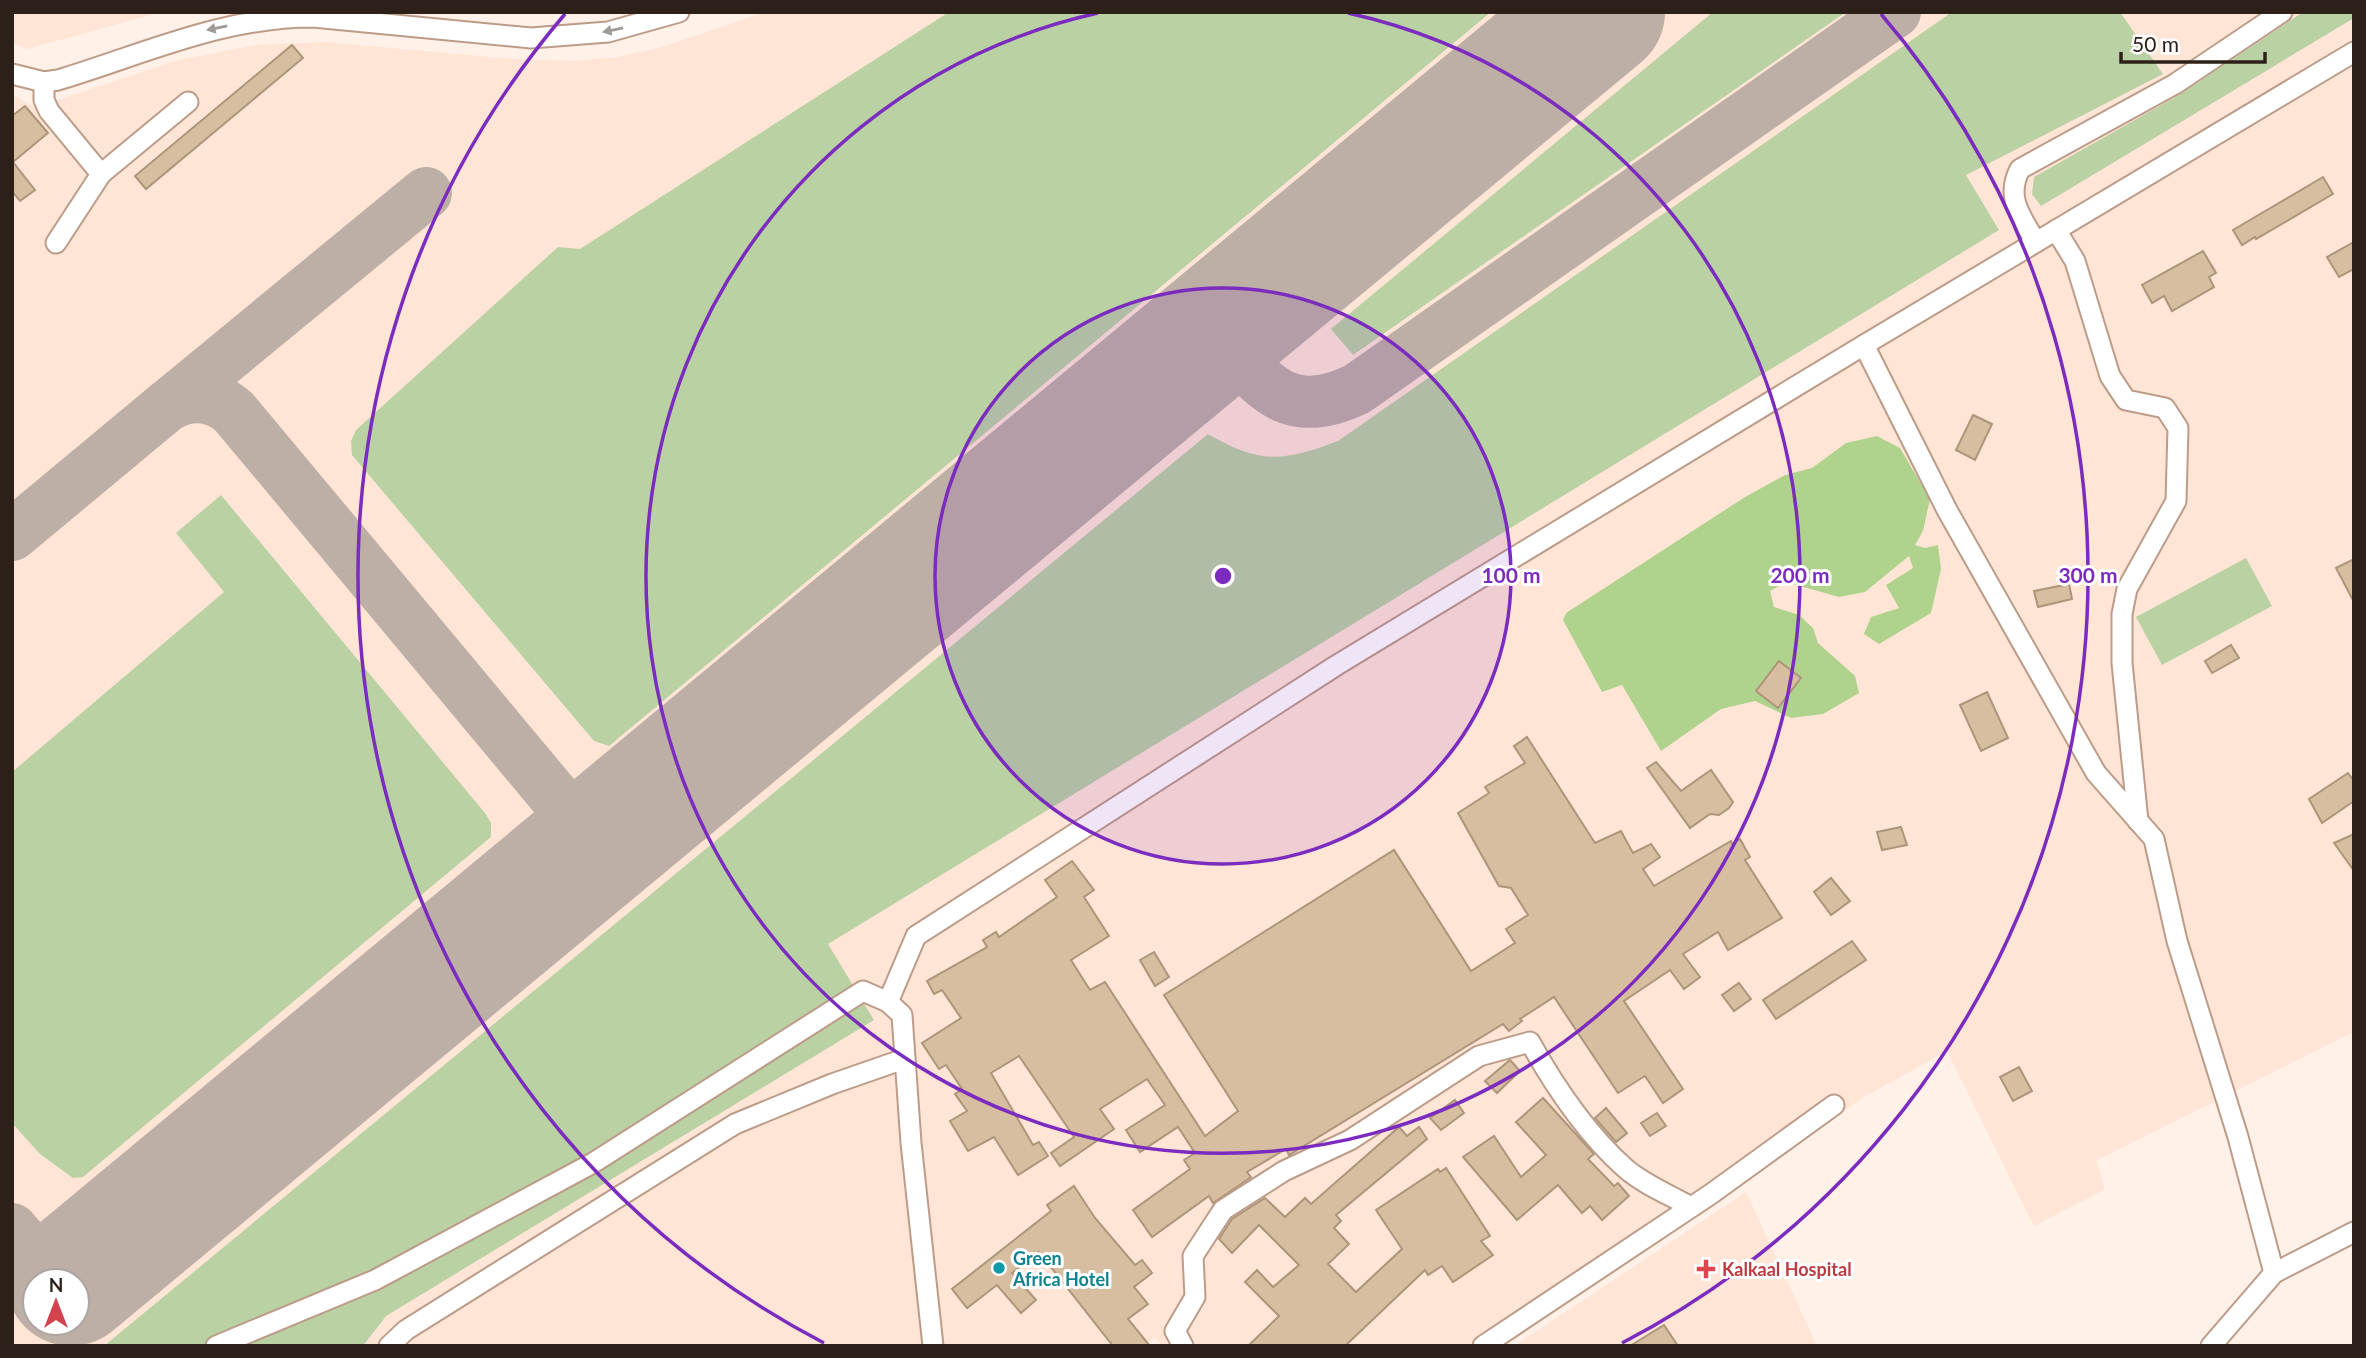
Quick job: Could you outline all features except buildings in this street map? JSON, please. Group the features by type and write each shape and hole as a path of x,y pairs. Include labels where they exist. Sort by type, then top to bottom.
{"street":[{"path":"12,74 44,82 73,76 203,31 283,17 313,17 531,38 608,32 679,12"},
{"path":"2036,242 2017,209 2012,194 2020,169 2175,83 2282,12"},
{"path":"888,1002 916,936 1336,665 2354,52"},
{"path":"44,82 44,100 49,111 101,174"},
{"path":"55,243 101,174 188,102"},
{"path":"2056,230 2075,261 2110,376 2126,400 2165,408 2178,428 2176,501 2127,589 2122,614 2122,663 2138,821"},
{"path":"1864,345 1947,510 2096,773 2154,839 2177,941 2235,1125 2274,1273"},
{"path":"216,1346 375,1280 593,1163 863,991 888,1002 902,1015 904,1059 933,1346"},
{"path":"1184,1346 1175,1331 1195,1297 1193,1256 1223,1210 1284,1171 1350,1140 1479,1055 1530,1042 1547,1071 1586,1125 1626,1169 1691,1207"},
{"path":"389,1346 406,1330 735,1124 832,1084 904,1059"},
{"path":"1483,1346 1691,1207 1834,1105"},
{"path":"2211,1346 2274,1273 2354,1232"}],"shaded area":[{"path":"12,12 162,12 27,49 12,43"},
{"path":"765,12 2354,12 2354,1032 2096,1161 2105,1189 2034,1226 1947,1051 1864,1097 1759,1169 1470,1346 1162,1346 1155,1337 1144,1346 12,1346 12,94 38,110 57,107 55,101 175,61 255,45 325,42 513,59 576,61 618,57 666,46"},
{"name":"Kalkaal Hospital","path":"1746,1192 1817,1346 1514,1346"}],"green space":[{"path":"949,12 1491,12 609,746 594,741 352,455 351,441 356,430 558,247 580,249"},
{"path":"1713,12 1846,12 1353,355 1331,329"},
{"path":"1952,12 2120,12 2163,74 1966,175 1999,230 828,944 874,1020 386,1316 363,1346 104,1346 1208,434 1242,451 1272,457 1302,453 1338,441"},
{"path":"2303,12 2354,12 2354,18 2041,206 2032,194 2034,177 2179,95"},
{"path":"1877,436 1900,448 1930,499 1923,531 1915,545 1925,548 1938,545 1941,569 1931,613 1879,644 1864,634 1871,617 1899,608 1886,585 1913,568 1909,556 1865,592 1839,597 1786,582 1770,591 1774,607 1799,615 1813,628 1818,643 1855,676 1859,693 1823,714 1791,718 1755,701 1721,709 1661,751 1622,685 1602,692 1563,620 1566,613 1745,497 1785,475 1812,468 1846,443"},
{"path":"221,495 485,813 491,823 491,837 83,1177 73,1178 40,1154 12,1123 12,772 224,592 176,533"},
{"path":"2246,558 2272,606 2162,665 2136,617"}],"taxiway":[{"path":"1215,332 1261,381 1292,399 1310,402 1332,399 1357,389 1895,12"},
{"path":"167,406 426,193"},
{"path":"12,535 167,406 193,397 210,399 226,406 234,412 596,846"},
{"path":"12,1229 44,1267"}],"runway":[{"path":"88,1267 1600,12"}],"place":[{"name":"Green Africa Hotel","path":"999,1268"},
{"name":"Kalkaal Hospital","path":"1706,1269"}]}
